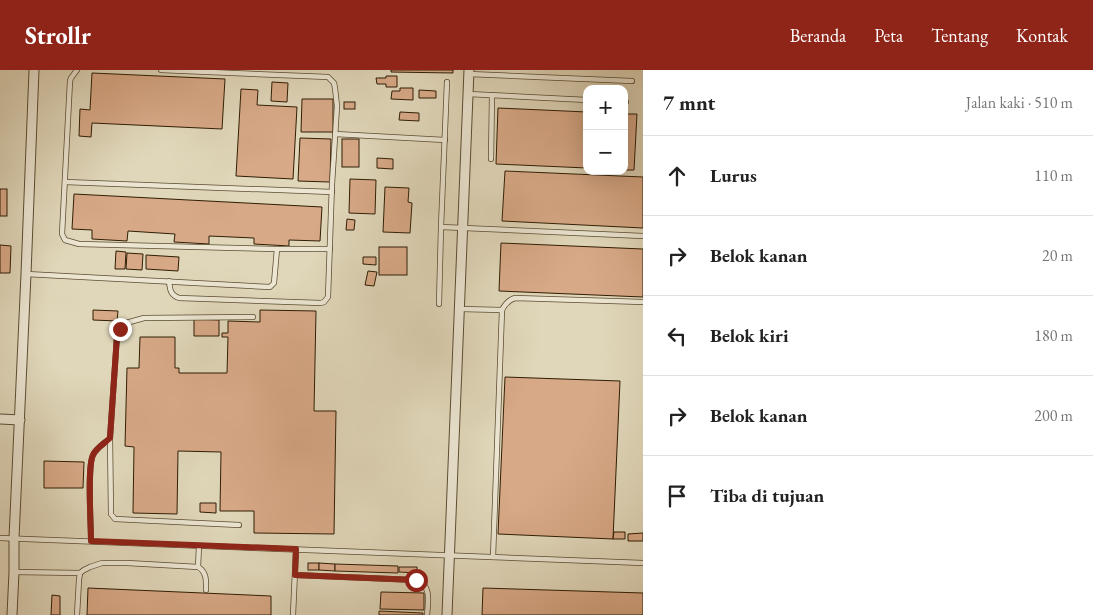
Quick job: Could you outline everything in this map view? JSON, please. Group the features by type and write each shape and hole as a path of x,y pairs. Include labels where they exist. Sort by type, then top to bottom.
{"street":[{"path":"12,615 34,70"},
{"path":"447,615 469,72"},
{"path":"0,419 20,420"}],"lane":[{"path":"77,70 70,81 62,234 63,238 68,242 330,249"},
{"path":"161,70 328,78 334,82 336,88 337,106 328,297 324,302 179,298 171,292 169,281"},
{"path":"469,72 632,81"},
{"path":"440,304 446,82"},
{"path":"468,94 583,100"},
{"path":"491,159 492,95"},
{"path":"336,134 445,140"},
{"path":"65,182 332,192"},
{"path":"442,227 643,236"},
{"path":"26,274 270,287 274,283 277,249"},
{"path":"493,557 502,310 506,303 508,300 515,298 643,302"},
{"path":"460,309 502,310"},
{"path":"239,525 115,519 111,514 110,438 117,336 120,329 126,323 144,318 253,317"},
{"path":"91,541 90,477 92,459 96,450 110,438"},
{"path":"0,538 643,563"},
{"path":"198,567 199,546"},
{"path":"293,615 296,549"},
{"path":"14,572 80,573 102,563 198,567 206,574 206,590"},
{"path":"77,615 80,573"},
{"path":"295,575 416,580 423,583 428,593 427,615"}],"building":[{"path":"391,70 453,70 453,73 391,72"},
{"path":"92,73 225,79 222,129 92,123 91,137 79,136 80,109 90,110"},
{"path":"386,76 397,76 397,87 386,87 386,84 377,84 376,78 386,78"},
{"path":"272,82 288,83 287,102 271,101"},
{"path":"400,88 413,88 413,100 391,99 392,91 400,91"},
{"path":"241,89 258,90 257,105 297,107 293,179 236,176"},
{"path":"419,90 436,91 436,98 419,98"},
{"path":"302,99 333,99 333,132 301,132"},
{"path":"344,102 355,102 355,109 344,109"},
{"path":"498,108 583,112 583,168 496,164"},
{"path":"400,112 419,113 419,121 399,120"},
{"path":"628,114 637,114 634,170 628,170"},
{"path":"300,138 331,139 330,182 298,181"},
{"path":"342,139 359,139 359,167 342,167"},
{"path":"377,158 393,159 393,169 377,168"},
{"path":"505,171 643,177 643,228 502,221"},
{"path":"350,179 376,180 375,214 349,213"},
{"path":"385,187 409,188 408,202 412,203 410,233 383,232"},
{"path":"0,189 7,189 7,216 0,216"},
{"path":"74,194 322,207 320,241 289,240 289,246 254,244 254,238 209,236 209,244 174,242 175,234 128,231 127,241 92,239 92,230 72,229"},
{"path":"347,219 355,220 354,230 346,230"},
{"path":"501,243 643,249 643,297 499,291"},
{"path":"0,245 11,246 10,273 0,273"},
{"path":"379,247 407,247 407,275 379,275"},
{"path":"116,251 126,252 125,269 115,269"},
{"path":"127,253 143,254 142,270 126,269"},
{"path":"146,255 179,257 178,271 146,269"},
{"path":"363,257 376,257 376,265 363,264"},
{"path":"368,271 377,272 374,286 365,285"},
{"path":"93,310 118,311 117,321 93,320"},
{"path":"260,310 316,311 314,411 336,411 334,534 254,533 254,511 220,511 221,452 178,451 177,514 133,513 134,447 125,446 127,368 139,368 140,337 175,337 175,368 179,368 179,373 227,373 228,337 222,337 222,333 228,333 228,321 260,322"},
{"path":"194,319 219,320 219,336 194,336"},
{"path":"505,377 620,381 613,539 498,534"},
{"path":"44,461 84,462 83,488 44,488"},
{"path":"200,503 216,503 216,513 200,512"},
{"path":"614,532 625,532 625,539 613,539"},
{"path":"643,533 643,541 628,541 628,534"},
{"path":"308,563 319,563 319,570 308,570"},
{"path":"319,563 335,564 335,571 319,570"},
{"path":"335,564 398,566 398,573 335,571"},
{"path":"399,567 417,567 417,573 399,572"},
{"path":"88,588 271,596 271,615 87,615"},
{"path":"483,588 643,593 643,615 482,615"},
{"path":"381,592 424,593 424,610 380,609"},
{"path":"52,595 60,596 60,615 51,615"},
{"path":"379,611 423,613 423,615 379,615"}],"route":[{"path":"120,329 117,336 110,438 96,450 92,459 90,477 91,541 296,549 295,575 416,580"}]}
